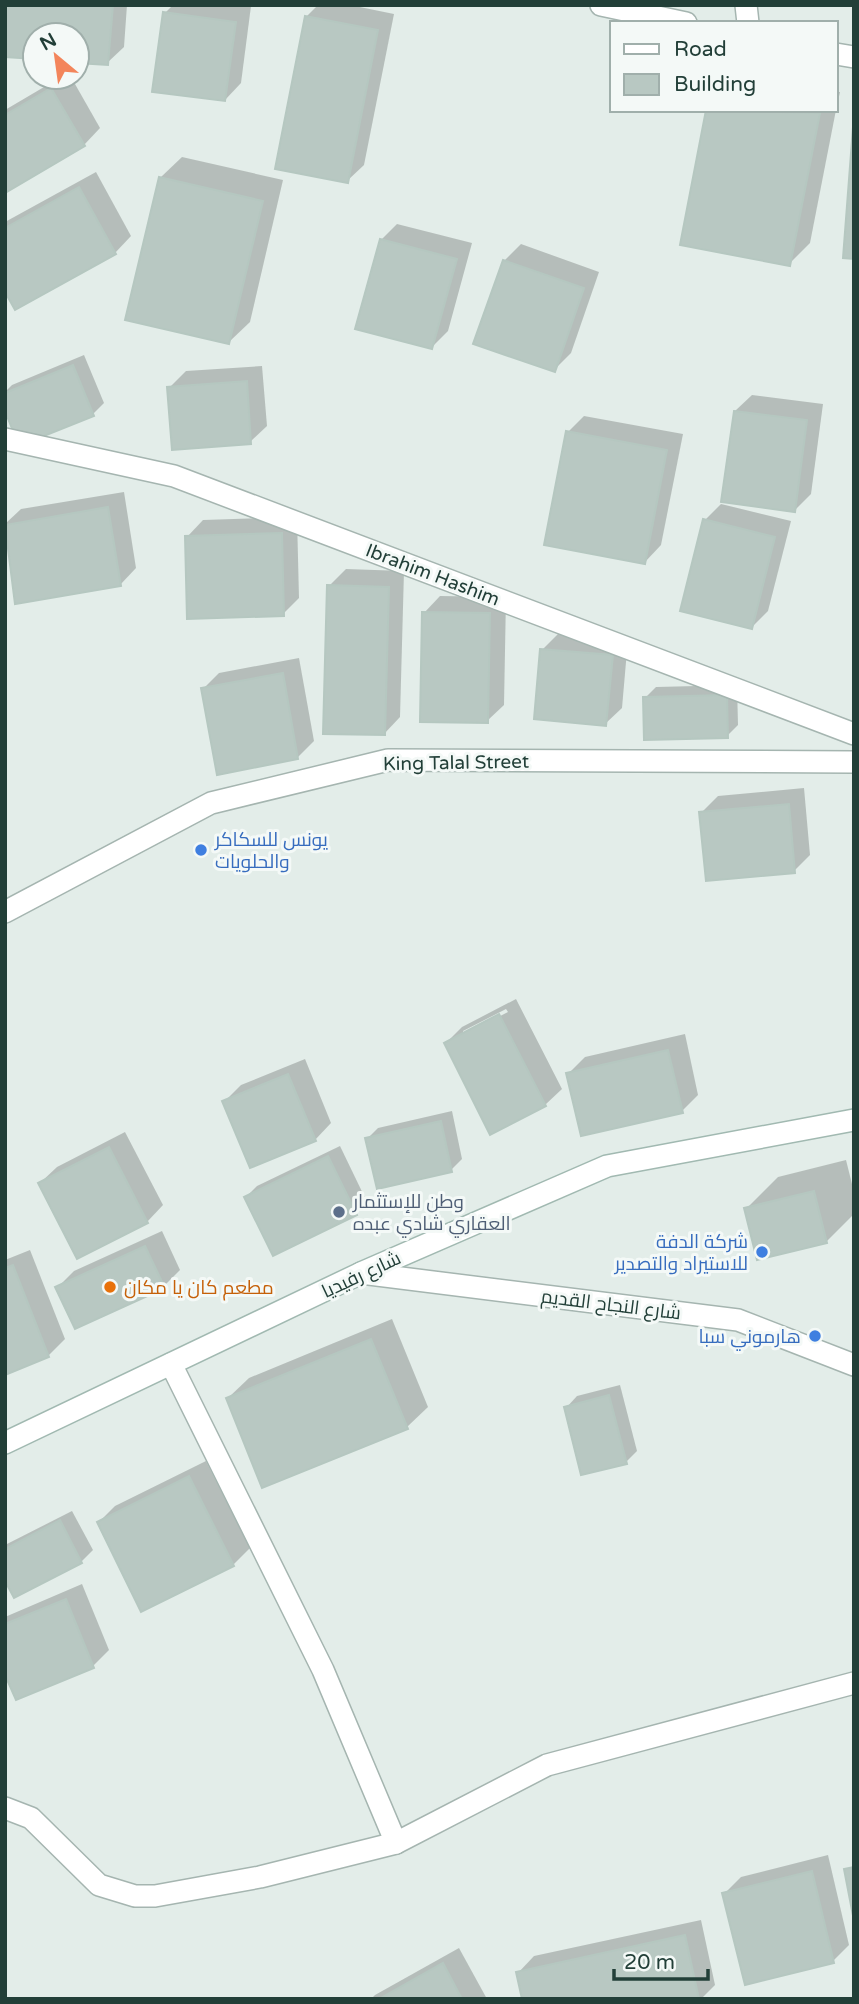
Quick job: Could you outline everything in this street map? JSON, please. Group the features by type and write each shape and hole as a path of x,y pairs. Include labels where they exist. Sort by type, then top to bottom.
{"street":[{"path":"601,5 677,21"},
{"name":"Ibrahim Hashim","path":"5,439 174,476 854,734"},
{"name":"King Talal Street","path":"5,912 211,803 388,760 854,762"},
{"name":"شارع رفيديا","path":"5,1443 361,1273 607,1166 854,1120"},
{"name":"شارع النجاح القديم","path":"361,1273 737,1320 854,1365"},
{"path":"172,1364 323,1670 397,1843"},
{"path":"5,1808 31,1818 99,1885 135,1896 155,1896 260,1877 397,1843 547,1765 854,1683"}],"building":[{"path":"5,5 113,5 108,65 91,64 91,21 21,21 21,58 5,57"},
{"path":"163,12 236,22 225,101 152,92"},
{"path":"305,16 378,30 348,183 275,169"},
{"path":"46,91 53,91 85,146 5,193 5,115"},
{"path":"706,112 820,113 790,266 680,245"},
{"path":"854,127 854,259 843,258"},
{"path":"159,177 263,201 229,344 125,320"},
{"path":"79,187 116,254 15,310 5,292 5,228"},
{"path":"380,239 457,259 432,349 355,329"},
{"path":"503,260 584,288 555,372 473,344"},
{"path":"73,365 94,416 19,446 5,411 5,393"},
{"path":"247,381 251,444 172,450 167,387"},
{"path":"734,411 807,420 795,512 721,502"},
{"path":"566,431 667,450 645,564 544,545"},
{"path":"108,507 121,586 15,604 5,525"},
{"path":"703,519 775,537 752,629 680,611"},
{"path":"282,533 284,616 187,619 185,536"},
{"path":"327,585 389,587 385,735 323,734"},
{"path":"422,612 490,613 488,723 420,722"},
{"path":"540,649 613,655 606,726 534,719"},
{"path":"283,673 298,759 217,775 201,688"},
{"path":"727,695 728,738 644,740 643,697"},
{"path":"789,804 795,873 706,881 699,812"},
{"path":"499,1014 546,1106 490,1135 444,1043"},
{"path":"668,1050 683,1113 581,1136 566,1073"},
{"path":"288,1074 316,1141 250,1168 222,1101"},
{"path":"441,1121 452,1172 377,1189 365,1138"},
{"path":"109,1147 148,1223 77,1259 38,1183"},
{"path":"328,1156 357,1215 273,1256 244,1197"},
{"path":"814,1191 827,1243 757,1260 744,1208"},
{"name":"مطعم كان يا مكان","path":"145,1246 165,1288 75,1329 55,1287"},
{"path":"13,1265 49,1357 5,1375 5,1268"},
{"path":"371,1339 408,1429 262,1488 226,1398"},
{"path":"609,1395 627,1464 581,1475 564,1407"},
{"path":"189,1476 234,1566 141,1612 97,1522"},
{"path":"60,1520 82,1563 14,1598 5,1581 5,1549"},
{"path":"66,1599 94,1668 16,1700 5,1675 5,1624"},
{"path":"854,1867 854,1921 844,1869"},
{"path":"812,1871 834,1963 745,1985 722,1893"},
{"path":"685,1935 699,1999 522,1999 516,1972"},
{"path":"443,1963 462,1999 379,1999"}],"place":[{"name":"يونس للسكاكر والحلويات","path":"201,850"},
{"name":"وطن للإستثمار العقاري شادي عبده","path":"339,1212"},
{"name":"شركة الدفة للاستيراد والتصدير","path":"762,1252"},
{"name":"مطعم كان يا مكان","path":"110,1287"},
{"name":"هارموني سبا","path":"815,1336"}]}
